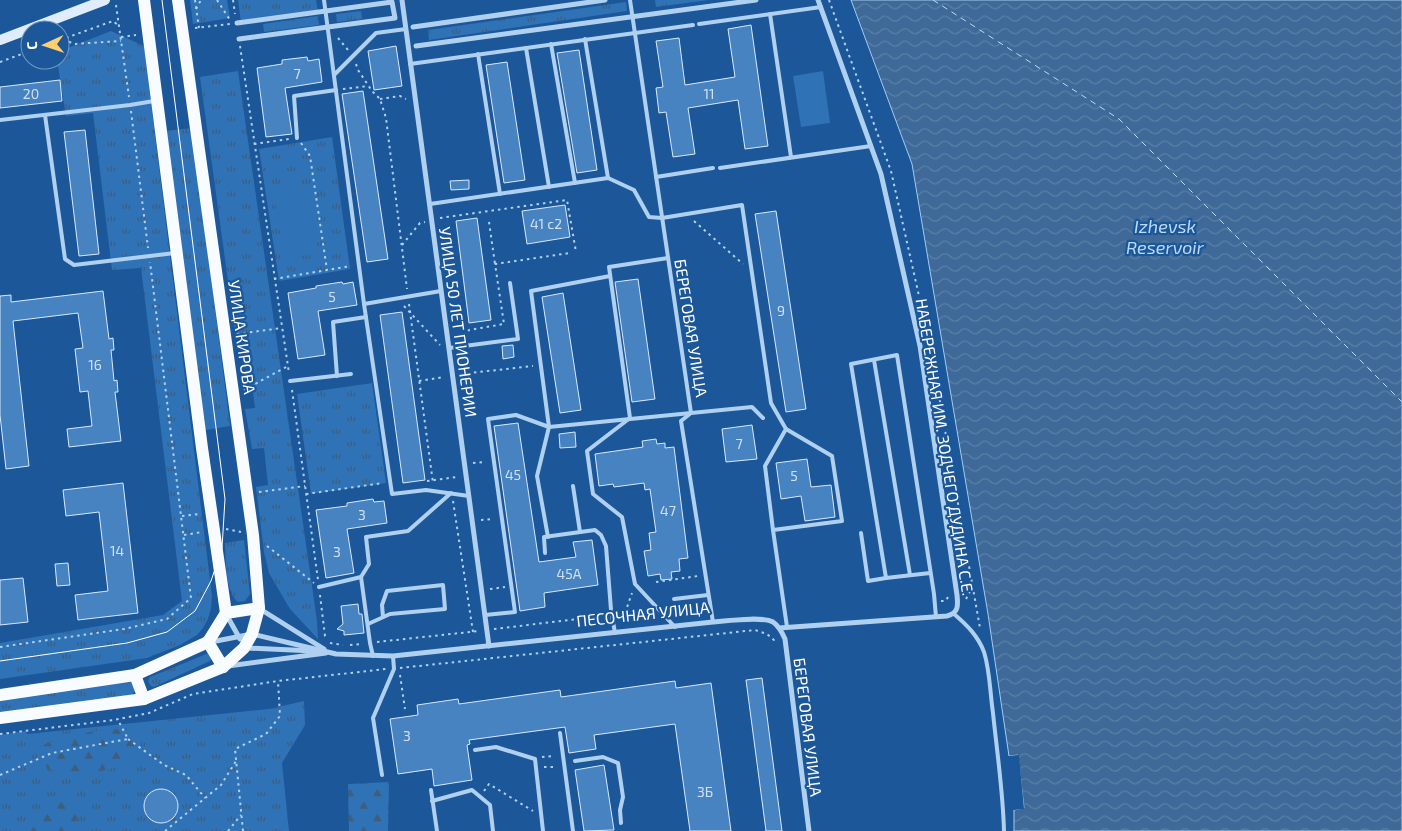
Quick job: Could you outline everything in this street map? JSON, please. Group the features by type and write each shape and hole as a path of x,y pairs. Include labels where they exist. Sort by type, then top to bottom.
{"main road":[{"path":"0,40 105,0"},
{"path":"144,0 176,253 226,613 208,642 223,667"},
{"name":"УЛИЦА КИРОВА","path":"178,0 252,535 259,608 252,634 241,642 223,667"},
{"path":"226,613 259,608"},
{"name":"ПЕСОЧНАЯ УЛИЦА","path":"0,695 135,674 208,642"},
{"name":"ПЕСОЧНАЯ УЛИЦА","path":"0,718 144,699 223,667"},
{"path":"135,674 144,699"}],"street":[{"name":"УЛИЦА 50 ЛЕТ ПИОНЕРИИ","path":"402,0 490,646"},
{"path":"414,27 605,0"},
{"path":"416,46 756,0"},
{"name":"НАБЕРЕЖНАЯ ИМ. ЗОДЧЕГО ДУДИНА С.Е.","path":"818,0 881,174 920,346 957,595 958,608 955,612"},
{"path":"237,23 392,2 394,18 239,39"},
{"name":"ПЕСОЧНАЯ УЛИЦА","path":"259,608 329,652"},
{"name":"ПЕСОЧНАЯ УЛИЦА","path":"252,634 346,655 393,656 712,622 763,619 772,621 779,628 947,616 955,612"},
{"path":"226,613 241,642"},
{"name":"БЕРЕГОВАЯ УЛИЦА","path":"779,628 785,638 809,831"},
{"name":"ПЕСОЧНАЯ УЛИЦА","path":"208,642 241,642 329,652"},
{"name":"ПЕСОЧНАЯ УЛИЦА","path":"223,667 329,652"}],"lane":[{"path":"324,0 364,304 392,494 426,490 469,496"},
{"name":"БЕРЕГОВАЯ УЛИЦА","path":"630,0 691,413 681,421 712,622"},
{"path":"699,24 821,7"},
{"path":"770,14 791,157"},
{"path":"410,64 693,24"},
{"path":"334,75 376,33 406,30"},
{"path":"585,39 608,178"},
{"path":"551,44 575,183"},
{"path":"526,48 549,187"},
{"path":"478,54 500,194"},
{"path":"297,138 294,96 336,90"},
{"path":"0,120 130,106 157,101"},
{"path":"46,115 65,259 74,265 176,253"},
{"path":"720,168 871,146"},
{"path":"656,179 714,168"},
{"path":"430,204 608,178 634,190 648,216 662,218 742,206 771,403 786,429 832,456 842,521 773,530"},
{"path":"630,418 609,267 668,258"},
{"path":"548,536 537,476 549,427 530,291 610,276"},
{"path":"449,348 518,339 510,283"},
{"path":"364,304 441,291"},
{"path":"337,376 333,322 366,317"},
{"path":"886,578 851,364 897,355 936,617"},
{"path":"874,360 910,575"},
{"path":"290,381 351,374"},
{"path":"486,615 515,612 488,419 516,415 549,427 752,407 764,418"},
{"path":"630,418 587,451 593,494 622,517 636,584 675,627"},
{"path":"786,429 765,466 787,627"},
{"path":"573,486 580,532"},
{"path":"373,656 361,577 369,564 366,537 408,531 451,493"},
{"path":"545,553 544,537 595,530 601,535 606,546 611,610 615,633"},
{"path":"861,533 868,581 930,573"},
{"path":"319,587 361,577"},
{"path":"368,624 390,614 445,609 443,585 387,591 382,605 383,617"},
{"path":"674,598 708,595"},
{"name":"НАБЕРЕЖНАЯ ИМ. ЗОДЧЕГО ДУДИНА С.Е.","path":"955,612 977,638 984,653 1003,803 1004,831"},
{"path":"382,775 373,718 394,669 393,656"},
{"path":"560,733 573,831"},
{"path":"475,750 496,747 535,759 542,831"},
{"path":"575,761 603,757 618,763 623,797 620,810 621,823"},
{"path":"431,790 437,831"},
{"path":"432,801 472,790 490,805 493,831"}],"path":[{"path":"0,647 124,629 166,619 192,598 122,41 115,0"},
{"path":"195,0 198,28"},
{"path":"196,9 201,0"},
{"path":"195,28 233,24 217,0"},
{"path":"70,36 113,21 119,25"},
{"path":"328,27 353,56 358,70 368,86 380,99 386,118 408,296"},
{"path":"121,37 139,35"},
{"path":"239,39 288,366 319,587 324,636 328,638"},
{"path":"70,42 74,44 122,41"},
{"path":"0,62 20,55"},
{"path":"336,90 368,86"},
{"path":"380,99 400,96 416,105"},
{"path":"254,144 297,138 310,156 327,270"},
{"path":"440,218 567,200 576,252"},
{"path":"686,214 752,271"},
{"path":"489,222 495,264"},
{"path":"402,245 420,223"},
{"path":"274,279 359,264"},
{"path":"397,298 450,356"},
{"path":"409,312 434,491"},
{"path":"225,335 282,328"},
{"path":"470,373 541,365"},
{"path":"233,396 288,366"},
{"path":"473,463 494,461"},
{"path":"427,481 466,476"},
{"path":"306,494 390,482"},
{"path":"258,492 305,486"},
{"path":"451,493 473,632"},
{"path":"182,516 202,513"},
{"path":"481,520 502,519"},
{"path":"656,582 699,576"},
{"path":"625,614 636,584"},
{"path":"490,589 512,587"},
{"path":"935,602 945,601 949,596 948,589"},
{"path":"404,709 399,668 755,630 767,634 774,640 785,638"},
{"path":"0,734 118,719 148,713 193,694 278,681 394,669"},
{"path":"242,831 235,749 266,734 280,716 278,681"},
{"path":"118,719 128,739 164,765 186,775 205,798"},
{"path":"0,775 52,753 128,739"},
{"path":"543,757 558,756"},
{"path":"165,831 221,785 236,761"},
{"path":"543,768 560,767"},
{"path":"480,796 489,784 541,817"},
{"path":"228,831 241,815"}],"green space":[{"path":"190,0 227,0 230,18 193,24"},
{"path":"238,0 316,0 318,12 241,23"},
{"path":"655,0 709,0 656,7"},
{"path":"626,2 627,11 429,40 428,30"},
{"path":"361,11 362,19 337,22 336,14"},
{"path":"318,16 319,25 264,32 263,24"},
{"path":"111,31 144,46 212,596 211,608 208,619 197,635 180,645 147,658 0,679 0,643 163,615 182,601 141,268 112,270 93,113 66,116 59,70 70,70 70,47"},
{"path":"238,71 317,621 318,639 290,609 269,573 264,552 256,487 268,485 264,448 252,449 245,409 255,408 246,338 236,339 200,77"},
{"path":"823,71 830,123 801,127 793,76"},
{"path":"192,128 230,426 205,430 165,131"},
{"path":"332,137 350,269 279,281 259,149"},
{"path":"290,185 300,185 308,190 317,249 312,255 289,258 284,252 275,198 279,191"},
{"path":"372,383 386,483 311,494 297,394"},
{"path":"244,540 250,594 245,601 238,602 228,583 225,543"},
{"path":"209,653 210,661 154,687 148,681 150,677"},
{"path":"129,681 132,683 135,691 130,697 0,713 0,700"},
{"path":"304,701 305,725 282,763 289,831 0,831 0,735 26,731 27,734 269,709"},
{"path":"120,729 133,731 142,741 137,753 118,767 92,773 50,770 39,762 37,754 43,745 59,739 94,731"},
{"path":"389,782 388,831 349,831 348,784"},
{"path":"69,802 77,815 76,831 22,831 48,803"}],"water":[{"name":"Izhevsk Reservoir","path":"851,0 1402,0 1402,831 1014,831 1014,810 1024,808 1018,755 1009,756 988,614 912,164"}],"pier":[{"path":"1019,755 1024,809 1014,810 1014,807 1021,806 1017,758 1009,759 1009,756"}],"building":[{"path":"751,25 768,146 745,149 738,100 688,108 695,154 673,157 666,112 659,113 656,88 663,87 656,41 679,38 685,85 735,77 728,29"},
{"path":"396,46 402,86 374,90 368,51"},
{"path":"579,50 597,170 577,173 557,53"},
{"path":"307,57 308,61 319,59 322,82 285,88 292,134 266,137 257,68 282,64 282,60"},
{"path":"507,62 525,180 504,183 486,65"},
{"path":"60,80 62,101 0,108 0,87"},
{"path":"363,91 388,259 367,262 342,94"},
{"path":"85,130 99,254 79,256 64,132"},
{"path":"469,180 469,189 451,190 450,181"},
{"path":"565,205 570,237 527,244 522,211"},
{"path":"776,211 806,409 786,412 755,214"},
{"path":"477,218 491,320 469,323 456,221"},
{"path":"638,279 655,399 632,402 615,282"},
{"path":"342,282 343,284 353,282 357,305 318,311 325,355 298,359 288,293"},
{"path":"103,291 109,339 113,338 114,350 111,350 114,381 117,380 118,392 115,392 121,441 69,447 67,429 92,426 88,391 80,392 75,349 83,348 78,313 13,321 29,466 6,469 0,415 0,296 11,295 11,302"},
{"path":"563,293 581,410 560,413 542,297"},
{"path":"402,312 425,480 403,483 380,315"},
{"path":"513,345 514,357 503,359 502,346"},
{"path":"518,423 539,562 576,557 573,542 592,540 598,585 544,593 545,607 520,611 494,426"},
{"path":"752,425 757,459 726,462 722,429"},
{"path":"575,432 576,447 560,448 559,434"},
{"path":"656,439 657,444 665,443 665,448 674,447 688,558 679,559 680,571 671,572 672,579 661,580 660,574 648,576 644,551 651,550 649,533 656,532 650,489 645,490 644,483 614,487 613,484 599,486 595,454 643,447 642,441"},
{"path":"807,459 811,487 831,485 835,517 805,521 801,496 781,499 776,463"},
{"path":"123,483 138,613 78,620 75,595 108,591 99,512 66,516 63,490"},
{"path":"373,499 374,502 384,501 387,523 347,529 354,573 326,578 316,510 347,506 347,503"},
{"path":"68,563 70,585 57,586 55,564"},
{"path":"23,578 28,622 0,625 0,580"},
{"path":"358,604 359,614 362,614 364,633 344,635 344,631 337,629 343,624 341,606"},
{"path":"762,678 782,831 766,831 746,680"},
{"path":"675,681 676,688 711,683 731,831 690,831 675,724 594,735 596,749 569,753 565,727 469,740 470,744 467,745 472,780 434,786 432,769 398,774 390,719 418,715 417,705 458,699 459,704 560,690 561,697"},
{"path":"604,765 614,830 584,831 575,770"},
{"path":"161,789 173,794 178,806 173,818 161,823 149,818 144,806 149,794"}],"ferry route":[{"path":"933,0 1119,119 1402,402"}],"tram line":[{"path":"0,661 127,643 167,632 195,611 211,581 222,548 225,499 162,0"}]}
